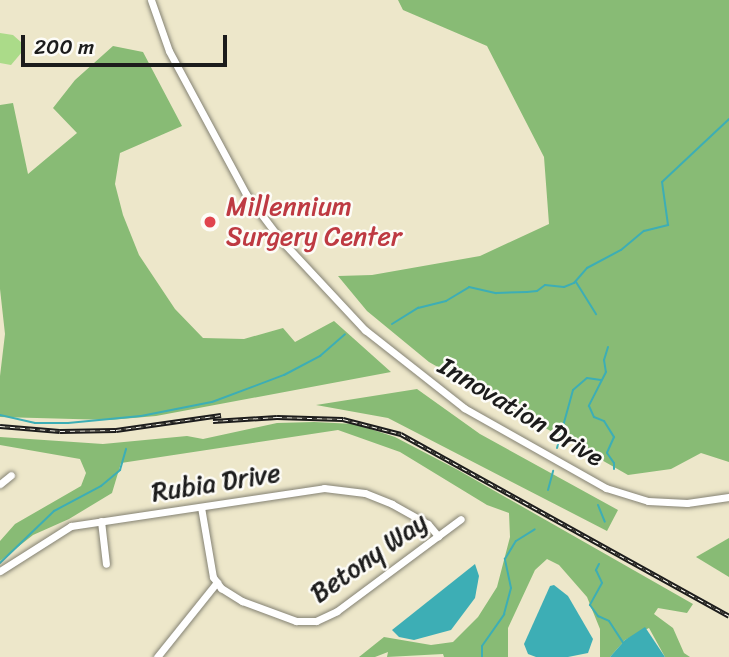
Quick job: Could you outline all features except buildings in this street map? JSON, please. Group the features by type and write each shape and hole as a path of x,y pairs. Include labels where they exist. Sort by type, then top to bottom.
{"street":[{"name":"Innovation Drive","path":"151,0 169,51 246,194 280,239 365,330 464,408 606,488 648,501 687,503 729,497"},
{"path":"0,484 11,475"},
{"name":"Rubia Drive","path":"0,571 71,526 324,488 365,493 392,504 428,523 438,536"},
{"path":"169,657 160,654 217,582 213,577 201,507"},
{"name":"Betony Way","path":"217,582 242,601 296,621 316,621 337,611 461,519"},
{"path":"101,521 106,564"}],"green space":[{"path":"398,0 729,0 729,462 701,453 671,469 628,475 429,362 367,311 338,276 372,275 480,256 549,224 544,157 487,46 403,10"},
{"path":"0,33 13,35 22,43 22,52 11,65 0,63"},
{"path":"113,46 143,52 182,126 120,153 115,184 123,215 139,255 175,309 203,338 244,339 283,328 295,342 334,321 391,372 156,416 110,420 0,417 0,376 5,334 0,289 0,105 13,103 28,174 77,133 53,108 75,80"},
{"path":"417,389 480,434 618,510 607,531 388,418 316,405"},
{"path":"277,423 355,424 395,437 693,604 687,613 658,608 654,614 673,628 684,653 690,657 665,657 649,628 625,640 610,657 600,657 600,629 587,597 559,565 547,559 535,570 508,628 508,657 444,657 443,654 387,657 388,652 375,657 359,657 384,637 431,645 453,642 478,617 497,587 510,537 509,513 487,505 400,452 338,430 121,463 112,493 69,519 33,535 0,561 0,541 15,524 81,486 86,473 80,459 0,445 0,437 103,444 187,436 203,439"},
{"path":"729,538 729,577 696,557"}],"water":[{"path":"475,564 479,576 475,598 451,630 414,640 399,637 392,630"},
{"path":"554,585 568,596 593,639 588,653 568,657 536,657 528,654 524,644 550,586"},
{"path":"645,627 665,657 610,657 625,640"}],"waterway":[{"path":"392,324 418,308 446,301 469,287 496,293 527,292 537,291 545,285 564,287 574,283 587,268 621,250 644,231 668,225 662,182 729,119"},
{"path":"576,282 596,314"},
{"path":"0,415 35,423 68,423 141,416 212,402 284,375 320,356 345,334"},
{"path":"608,347 604,360 606,372 589,406 594,417 604,421 614,437 607,453 614,463 614,469"},
{"path":"557,448 573,390 587,378 601,380"},
{"path":"0,563 54,511 101,486 120,470 126,449"},
{"path":"548,490 553,471"},
{"path":"598,505 605,522"},
{"path":"482,657 482,646 504,614 511,588 505,559 516,541 535,529"},
{"path":"599,564 596,570 602,583 590,605 598,616 609,621 624,644"}],"railway":[{"path":"0,426 60,431 116,430 221,415"},
{"path":"213,421 277,417 343,419 401,434 729,616"}],"place":[{"name":"Millennium Surgery Center","path":"210,222"}]}
